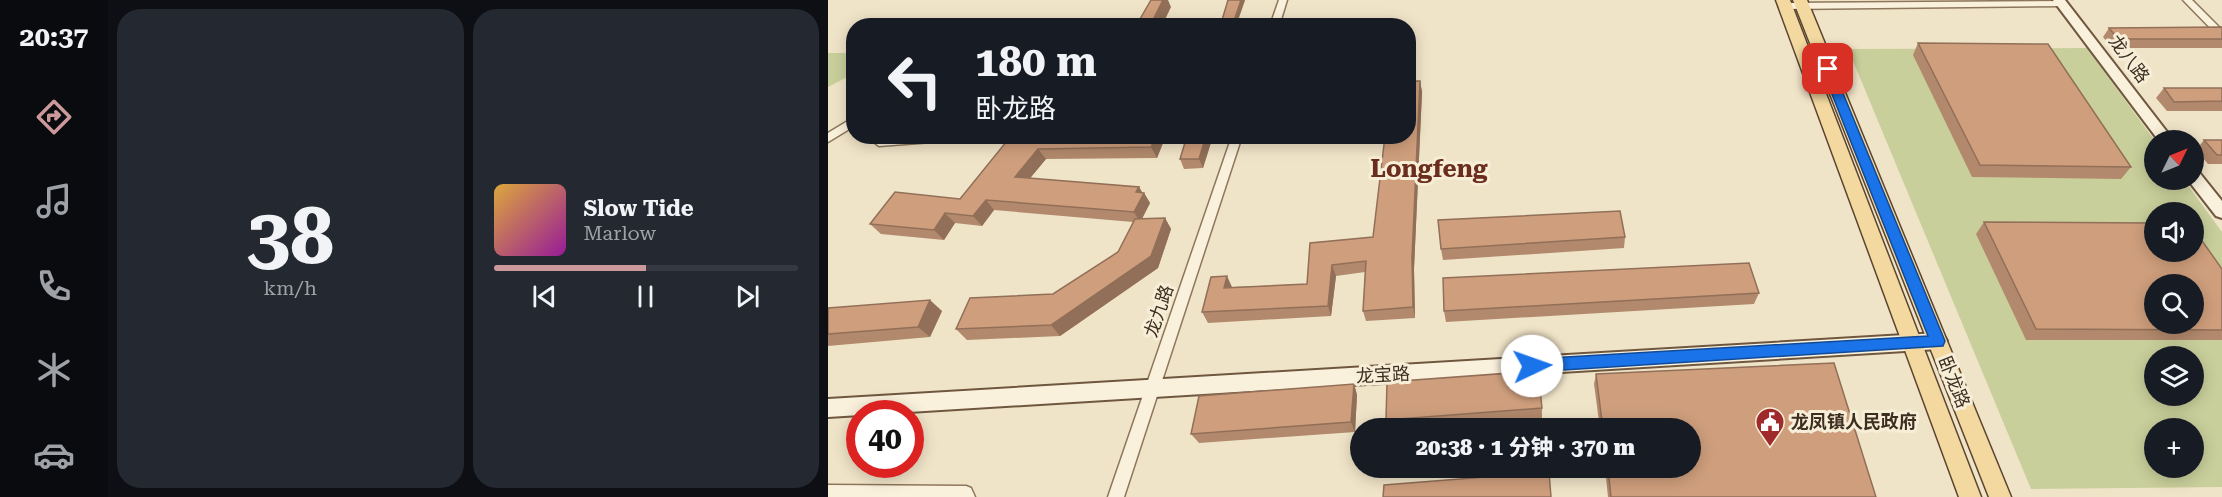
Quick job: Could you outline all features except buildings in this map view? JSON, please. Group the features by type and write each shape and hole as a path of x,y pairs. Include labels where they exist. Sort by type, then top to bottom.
{"main road":[{"name":"卧龙路","path":"1793,3 1938,341 2000,497"},
{"name":"卧龙路","path":"1793,3 1912,343 1970,497"}],"street":[{"path":"1277,18 1283,0"},
{"path":"2187,0 2222,35"},
{"path":"1793,3 2061,2"},
{"name":"龙八路","path":"2061,2 2159,130"},
{"path":"828,138 846,126"},
{"name":"龙九路","path":"1116,497 1234,144"},
{"path":"2204,189 2222,212"},
{"name":"龙宝路","path":"828,408 1938,341"},
{"path":"828,492 907,495 966,493 967,497"}],"green space":[{"path":"2087,48 2147,130 2144,130 2144,190 2191,190 2200,202 2144,202 2144,262 2204,262 2204,207 2222,232 2222,487 2031,489 1848,49"},
{"path":"828,53 846,53 846,78 828,87"}],"place":[{"name":"龙凤镇人民政府","path":"1770,448"}],"district":[{"name":"Longfeng","path":"1429,169"}],"route":[{"path":"1532,366 1938,341 1828,69"}]}
